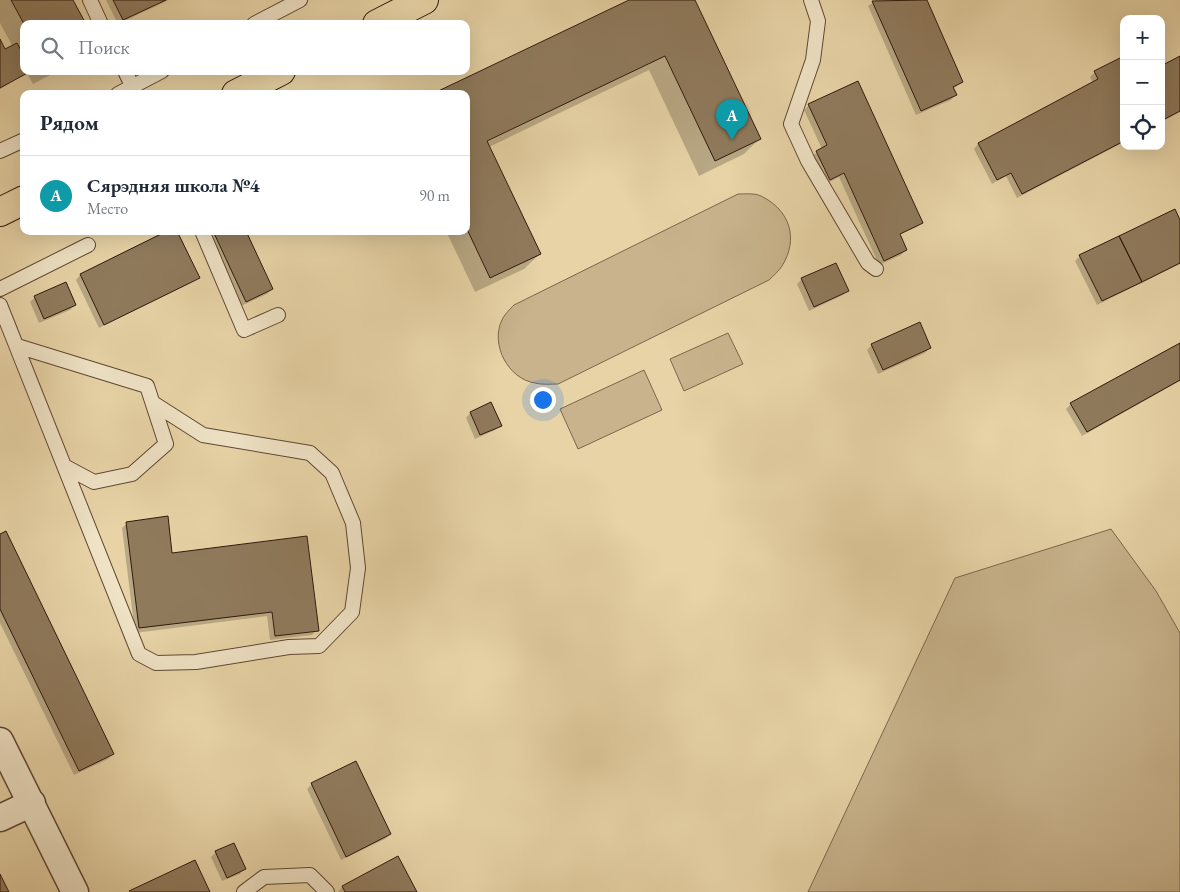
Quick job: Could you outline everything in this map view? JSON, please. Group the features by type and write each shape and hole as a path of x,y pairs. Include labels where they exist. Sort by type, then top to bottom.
{"main road":[{"path":"385,20 424,0"},
{"path":"244,90 273,75"},
{"path":"0,212 20,202"}],"street":[{"path":"0,741 74,892"},
{"path":"0,818 32,804"}],"lane":[{"path":"90,0 99,20"},
{"path":"262,20 300,0"},
{"path":"812,0 818,21 813,60 791,124 808,161 868,263 876,269"},
{"path":"127,75 134,90 156,75"},
{"path":"0,151 20,142"},
{"path":"204,235 244,330 278,315"},
{"path":"0,289 88,245"},
{"path":"0,305 139,654 156,663 196,662 289,647 318,646 352,612 358,568 353,522 332,473 310,453 203,435 153,403"},
{"path":"17,346 147,386 166,444 132,474 94,482 64,466"},
{"path":"244,892 264,877 310,874 328,892"}],"shaded area":[{"path":"738,194 759,195 771,202 785,217 789,226 790,246 787,256 781,268 769,280 558,384 541,384 525,380 510,368 504,359 498,339 503,318 514,305"},
{"path":"728,333 743,364 684,391 670,359"},
{"path":"644,370 662,410 578,449 560,409"},
{"path":"1111,529 1156,591 1180,633 1180,892 808,892 955,578"}],"building":[{"path":"11,0 73,0 84,20 22,20"},
{"path":"113,0 166,0 123,20"},
{"path":"629,0 695,0 761,139 715,161 665,56 487,141 541,254 490,278 470,235 470,90 440,90"},
{"path":"927,0 963,82 953,87 957,95 921,111 872,1"},
{"path":"0,39 5,49 17,43 20,49 20,75 24,75 0,88"},
{"path":"1180,56 1180,111 1165,119 1165,105 1165,64"},
{"path":"1120,58 1120,143 1022,194 1011,173 997,180 978,143 1098,79 1094,71"},
{"path":"858,81 923,223 900,234 907,250 884,261 844,173 830,180 816,151 827,145 808,104"},
{"path":"1175,209 1180,220 1180,263 1142,282 1119,236"},
{"path":"159,235 179,235 200,278 104,325 80,274"},
{"path":"215,235 248,235 273,289 246,302"},
{"path":"1119,236 1142,282 1102,301 1079,255"},
{"path":"836,263 849,291 814,307 801,278"},
{"path":"66,282 76,305 44,319 34,296"},
{"path":"920,322 931,348 883,370 871,344"},
{"path":"1180,343 1180,380 1087,432 1070,403"},
{"path":"491,402 502,426 480,435 470,412"},
{"path":"168,516 172,553 307,536 319,631 275,636 272,612 139,628 126,522"},
{"path":"6,531 114,754 79,771 0,609 0,534"},
{"path":"356,761 391,834 346,857 311,783"},
{"path":"234,843 246,869 227,878 215,851"},
{"path":"398,856 417,892 345,892 342,886"},
{"path":"195,860 210,892 129,891"},
{"path":"0,874 9,892 0,892"}],"place":[{"name":"Сярэдняя школа №4","path":"732,140"}]}
